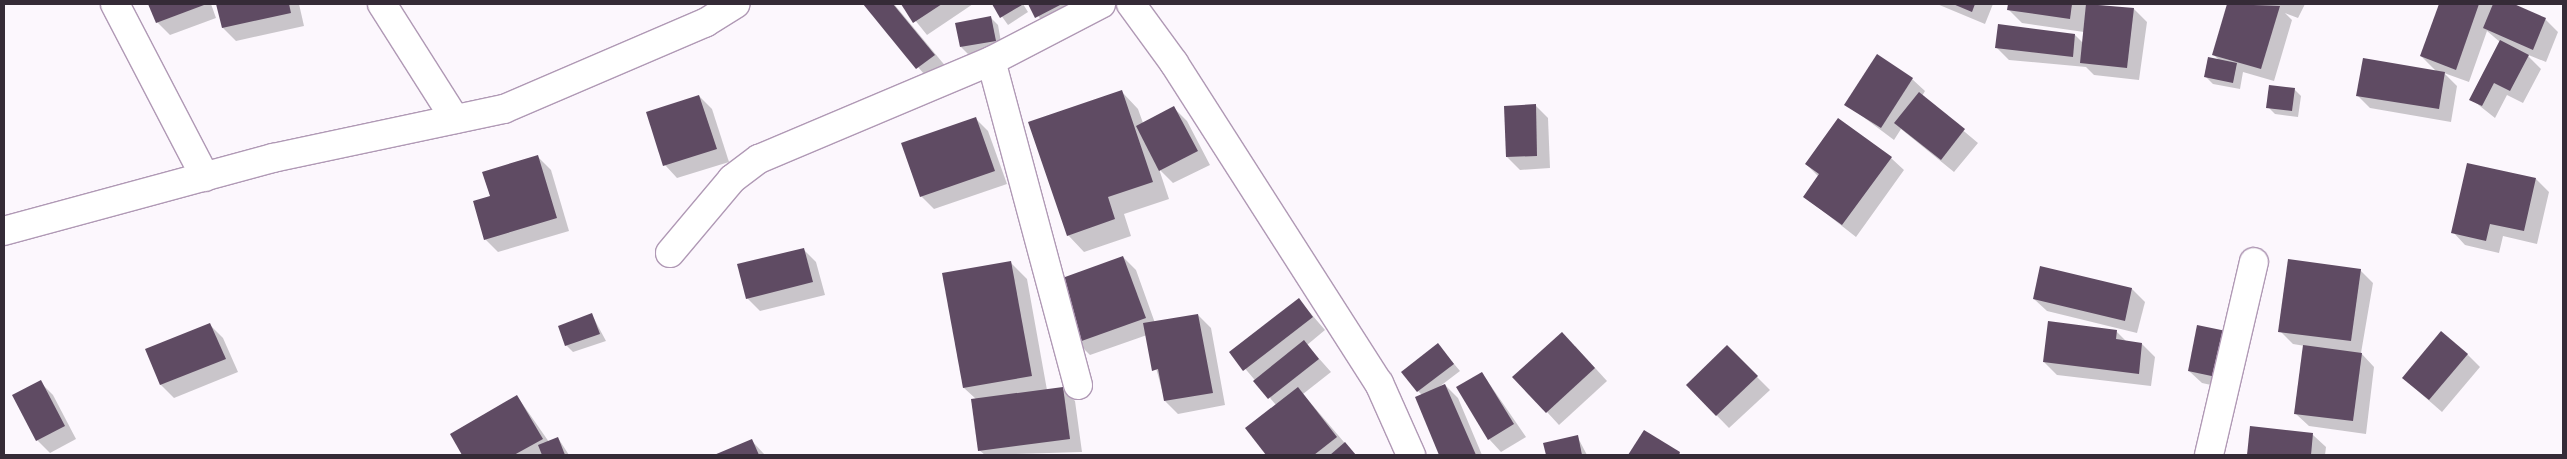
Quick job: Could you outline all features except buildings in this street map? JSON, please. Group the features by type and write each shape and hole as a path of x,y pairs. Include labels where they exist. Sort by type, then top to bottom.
{"street":[{"path":"115,4 205,177"},
{"path":"382,4 455,120"},
{"path":"4,231 205,177 504,109 704,23 735,4"},
{"path":"670,253 732,179 759,158 991,61 1101,4"},
{"path":"1130,4 1174,63 1379,383 1411,455"},
{"path":"991,61 1078,385"},
{"path":"2209,455 2254,262"}]}
